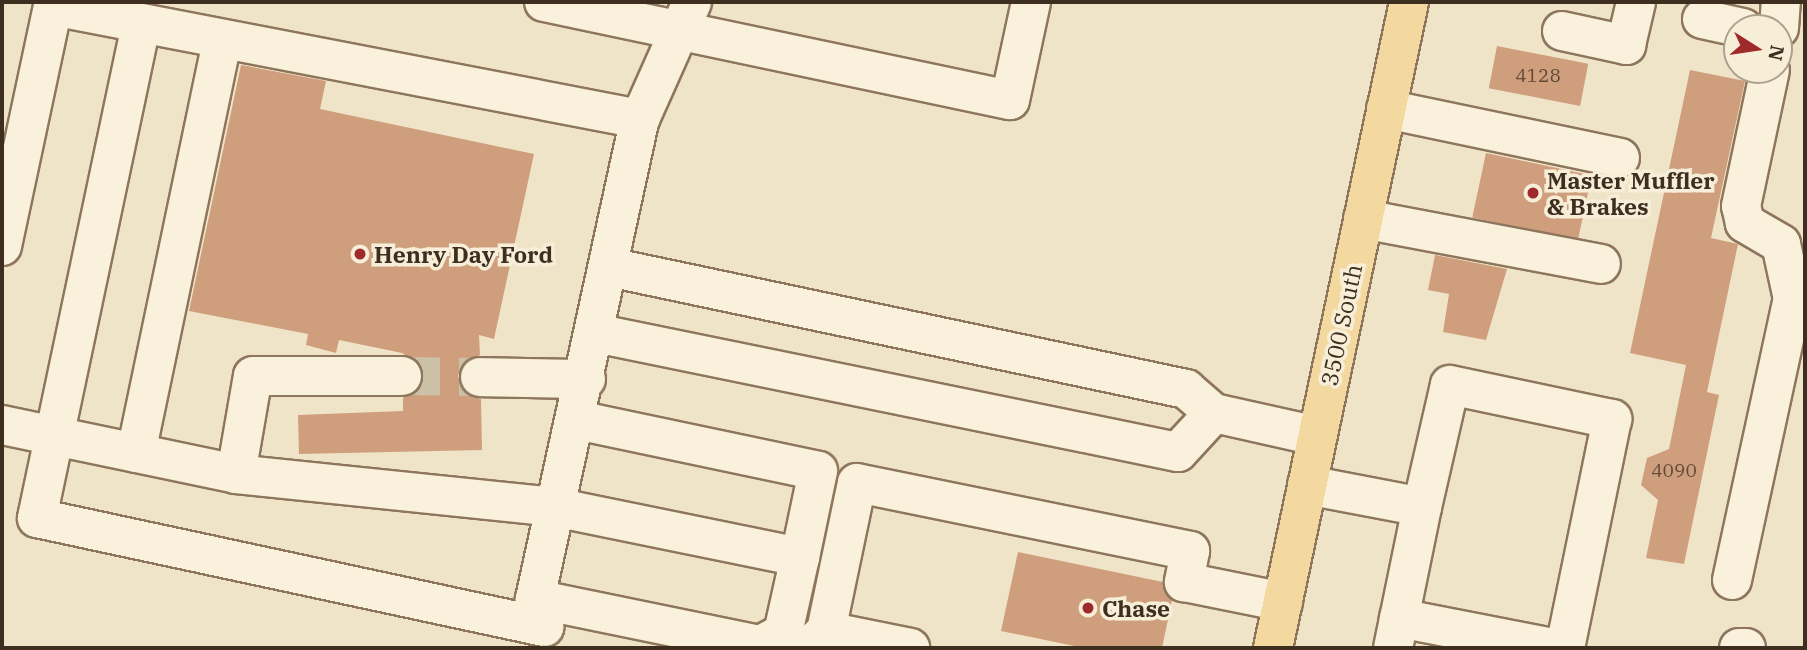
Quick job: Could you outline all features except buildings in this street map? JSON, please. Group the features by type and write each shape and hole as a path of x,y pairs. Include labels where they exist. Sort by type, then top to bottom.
{"main road":[{"name":"3500 South","path":"1273,648 1409,2"}],"lane":[{"path":"544,2 683,16 1010,100 1031,2"},
{"path":"1562,31 1626,45 1636,2"},
{"path":"2,246 54,4 222,41 640,119"},
{"path":"544,625 554,507 577,420 640,119 683,16"},
{"path":"1702,19 1723,24"},
{"path":"141,24 37,517 544,625 760,645 783,634 818,471 577,420"},
{"path":"136,453 222,41"},
{"path":"1732,580 1793,299 1781,244 1745,223 1741,206 1767,84"},
{"path":"1386,109 1620,158"},
{"path":"1363,219 1601,264"},
{"path":"609,267 1186,389 1214,413 1317,436"},
{"path":"595,334 1178,452 1214,413"},
{"path":"236,474 253,376 402,376"},
{"path":"480,377 586,379"},
{"path":"1553,648 1396,633 1450,385 1612,419 1565,648"},
{"path":"2,425 236,474 554,507 800,558"},
{"path":"910,648 817,640 857,483 1190,551 1184,582 1283,602"},
{"path":"1307,485 1422,507"},
{"path":"1740,648 1746,648"}],"tunnel":[{"path":"402,376 480,377"}],"place":[{"name":"Master Muffler & Brakes","path":"1533,193"},
{"name":"Henry Day Ford","path":"360,254"},
{"name":"Chase","path":"1088,608"}]}
